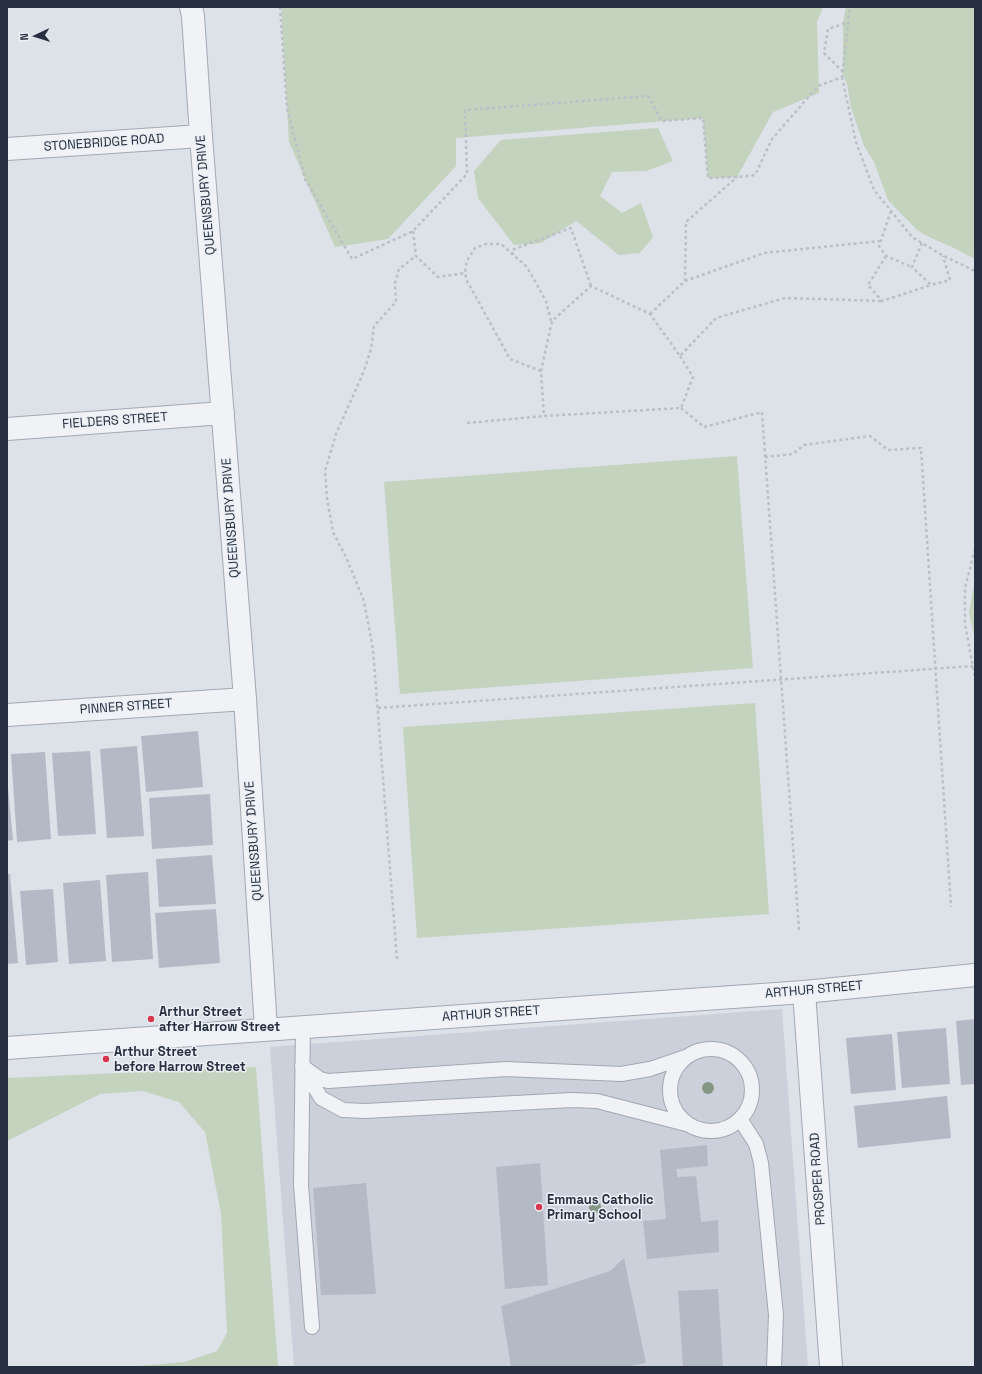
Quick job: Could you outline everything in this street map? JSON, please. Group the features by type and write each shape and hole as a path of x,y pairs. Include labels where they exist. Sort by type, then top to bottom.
{"street":[{"name":"QUEENSBURY DRIVE","path":"191,7 193,16 223,412 266,1029"},
{"name":"STONEBRIDGE ROAD","path":"7,149 201,136"},
{"name":"FIELDERS STREET","path":"7,429 223,412"},
{"name":"PINNER STREET","path":"7,715 244,699"},
{"name":"ARTHUR STREET","path":"7,1048 804,992 975,975"},
{"name":"PROSPER ROAD","path":"804,992 831,1367"}],"lane":[{"path":"303,1027 301,1185 312,1327"},
{"path":"713,1049 726,1052 738,1059 747,1069 751,1082 752,1095 748,1108 740,1119 729,1127 716,1130 703,1130 690,1125 597,1102 572,1100 365,1111 343,1110 321,1098 302,1066 320,1079 328,1081 506,1068 621,1074 650,1070 700,1051 713,1049"},
{"path":"688,1056 678,1066 672,1078 670,1092 673,1105 680,1116 690,1125"},
{"path":"740,1119 756,1144 761,1163 776,1315 774,1367"}],"path":[{"path":"280,7 287,108 305,179 352,259 413,231 467,174 465,110 648,96 662,121 703,118 708,178 737,177 755,175 772,139 818,86 842,77"},
{"path":"850,7 842,77 856,142 874,190 912,237 942,255 975,271"},
{"path":"843,72 824,54 828,29 848,22"},
{"path":"685,281 686,222 737,177"},
{"path":"891,211 879,246 886,256 912,268 931,285"},
{"path":"513,255 512,250 571,228 591,286 650,314 693,377 682,408"},
{"path":"413,231 416,256 438,277 465,273"},
{"path":"650,314 685,281 764,253 880,241"},
{"path":"912,268 922,243"},
{"path":"541,371 510,359 466,279 465,268 468,259 475,248 486,244 501,244 527,266 546,301 552,321 541,371 544,416"},
{"path":"680,356 716,318 785,298 882,301 950,280 942,255"},
{"path":"397,960 373,649 364,601 346,556 333,532 327,498 325,471 336,434 364,371 371,349 374,326 396,302 395,283 399,268 416,256"},
{"path":"882,301 868,285 886,256"},
{"path":"552,321 591,286"},
{"path":"467,423 544,416 682,408 704,427 762,412 799,930"},
{"path":"765,457 794,454 804,444 870,436 888,450 921,448 952,907"},
{"path":"975,550 965,588 965,624 975,678"},
{"path":"378,708 972,666"}],"shaded area":[{"name":"Emmaus Catholic Primary School","path":"782,1009 808,1367 294,1367 270,1047"}],"green space":[{"path":"281,7 823,7 817,22 819,93 773,112 737,177 708,178 703,118 456,138 456,166 388,239 335,247 289,142"},
{"path":"846,7 975,7 975,259 917,230 888,200 874,162 864,146 851,107 847,84 843,74 843,23"},
{"path":"658,128 673,161 646,171 612,172 600,196 622,213 641,203 653,237 640,253 619,255 576,221 541,243 514,245 478,198 474,171 501,140"},
{"path":"737,456 753,668 400,694 384,482"},
{"path":"975,578 975,639 969,613"},
{"path":"755,703 769,914 417,938 403,727"},
{"path":"256,1067 278,1367 124,1367 185,1362 217,1351 227,1333 221,1213 205,1132 179,1102 143,1091 100,1094 7,1141 7,1078"}],"building":[{"path":"198,731 203,787 146,792 141,736"},
{"path":"137,746 144,836 107,838 100,749"},
{"path":"90,751 96,834 58,836 52,753"},
{"path":"45,752 51,839 17,842 11,754"},
{"path":"7,788 13,840 7,841"},
{"path":"210,794 213,845 152,849 149,798"},
{"path":"212,855 216,904 159,907 156,859"},
{"path":"148,872 153,959 112,962 106,875"},
{"path":"7,874 10,874 18,963 7,964"},
{"path":"100,880 106,961 69,964 63,883"},
{"path":"53,889 58,962 26,965 20,891"},
{"path":"216,909 220,963 159,968 155,913"},
{"path":"975,1019 975,1084 961,1085 956,1021"},
{"path":"946,1028 950,1084 902,1088 897,1032"},
{"path":"892,1034 896,1090 851,1094 846,1038"},
{"path":"947,1096 951,1138 858,1148 854,1106"},
{"path":"707,1145 708,1166 676,1169 678,1177 696,1176 701,1222 718,1220 719,1252 647,1259 643,1221 666,1219 660,1150"},
{"path":"540,1163 548,1285 505,1289 496,1167"},
{"path":"366,1183 376,1294 321,1295 313,1188"},
{"path":"624,1258 646,1363 625,1367 511,1367 501,1306 610,1271"},
{"path":"718,1289 723,1367 683,1367 678,1291"}],"place":[{"name":"Arthur Street after Harrow Street","path":"151,1019"},
{"name":"Arthur Street before Harrow Street","path":"106,1059"},
{"name":"Emmaus Catholic Primary School","path":"539,1207"}]}
